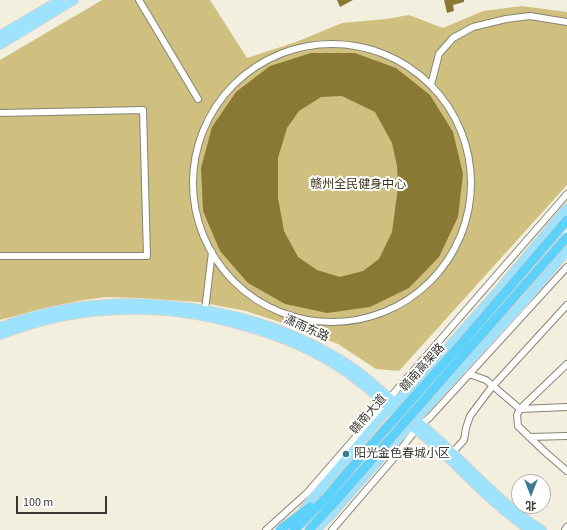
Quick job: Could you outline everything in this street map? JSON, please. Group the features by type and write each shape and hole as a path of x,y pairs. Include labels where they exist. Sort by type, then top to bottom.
{"highway":[{"name":"赣南高架路","path":"294,530 326,498 567,220"},
{"name":"赣南高架路","path":"309,530 567,237"},
{"path":"280,530 333,489"}],"main road":[{"path":"0,35 60,0"},
{"path":"0,45 74,0"},
{"name":"赣南大道","path":"285,530 382,416 390,403 422,377 491,299 567,208"},
{"path":"316,530 416,424 567,251"},
{"name":"潇雨东路","path":"0,327 52,312 91,305 150,304 179,306 232,315 285,332 316,346 363,374 390,403"},
{"name":"潇雨东路","path":"0,336 17,329 53,319 91,312 120,310 178,312 232,322 264,332 307,350 335,365 390,403 452,453 501,499 542,530"},
{"name":"潇雨东路","path":"416,424 447,457 498,506 529,530"}],"street":[{"path":"139,0 198,99"},
{"path":"431,85 439,54 453,38 473,27 506,19 530,16 567,22"},
{"path":"318,45 349,45 379,52 407,66 431,85 455,116 469,152 472,190 465,228 447,262 421,291 388,311 350,321 312,321 274,310 242,289 216,260 212,252 199,225 193,195 194,164 202,134 216,107 235,83 260,64 288,52 318,45"},
{"path":"0,113 143,110 147,256 0,256"},
{"path":"266,530 307,493 390,403 567,194"},
{"path":"205,310 212,252"},
{"path":"332,530 400,451 416,424 430,417 567,267"},
{"path":"452,453 464,440 470,416 493,386 566,306"},
{"path":"567,364 520,409 517,415 518,426 567,471"},
{"path":"469,374 486,380 520,409 567,407"},
{"path":"529,437 567,436"}],"green space":[{"name":"赣州全民健身中心","path":"102,0 210,0 247,58 296,42 342,23 386,19 409,15 443,28 483,11 522,6 567,12 567,185 399,371 376,369 338,344 298,328 246,311 199,302 106,297 41,309 0,320 0,60"}],"building":[{"path":"337,0 353,0 340,7"},
{"path":"444,0 464,0 464,2 453,5 454,11 447,13"},
{"path":"311,53 355,53 396,68 430,95 453,132 463,174 458,217 439,257 409,288 370,307 327,313 285,304 248,283 220,251 203,211 201,168 212,127 236,92 270,66","holes":["342,96 375,112 392,143 397,166 398,187 392,232 379,259 363,271 340,277 317,270 298,257 284,231 278,198 278,158 287,128 299,111 321,97"]}],"place":[{"name":"阳光金色春城小区","path":"346,454"}]}
